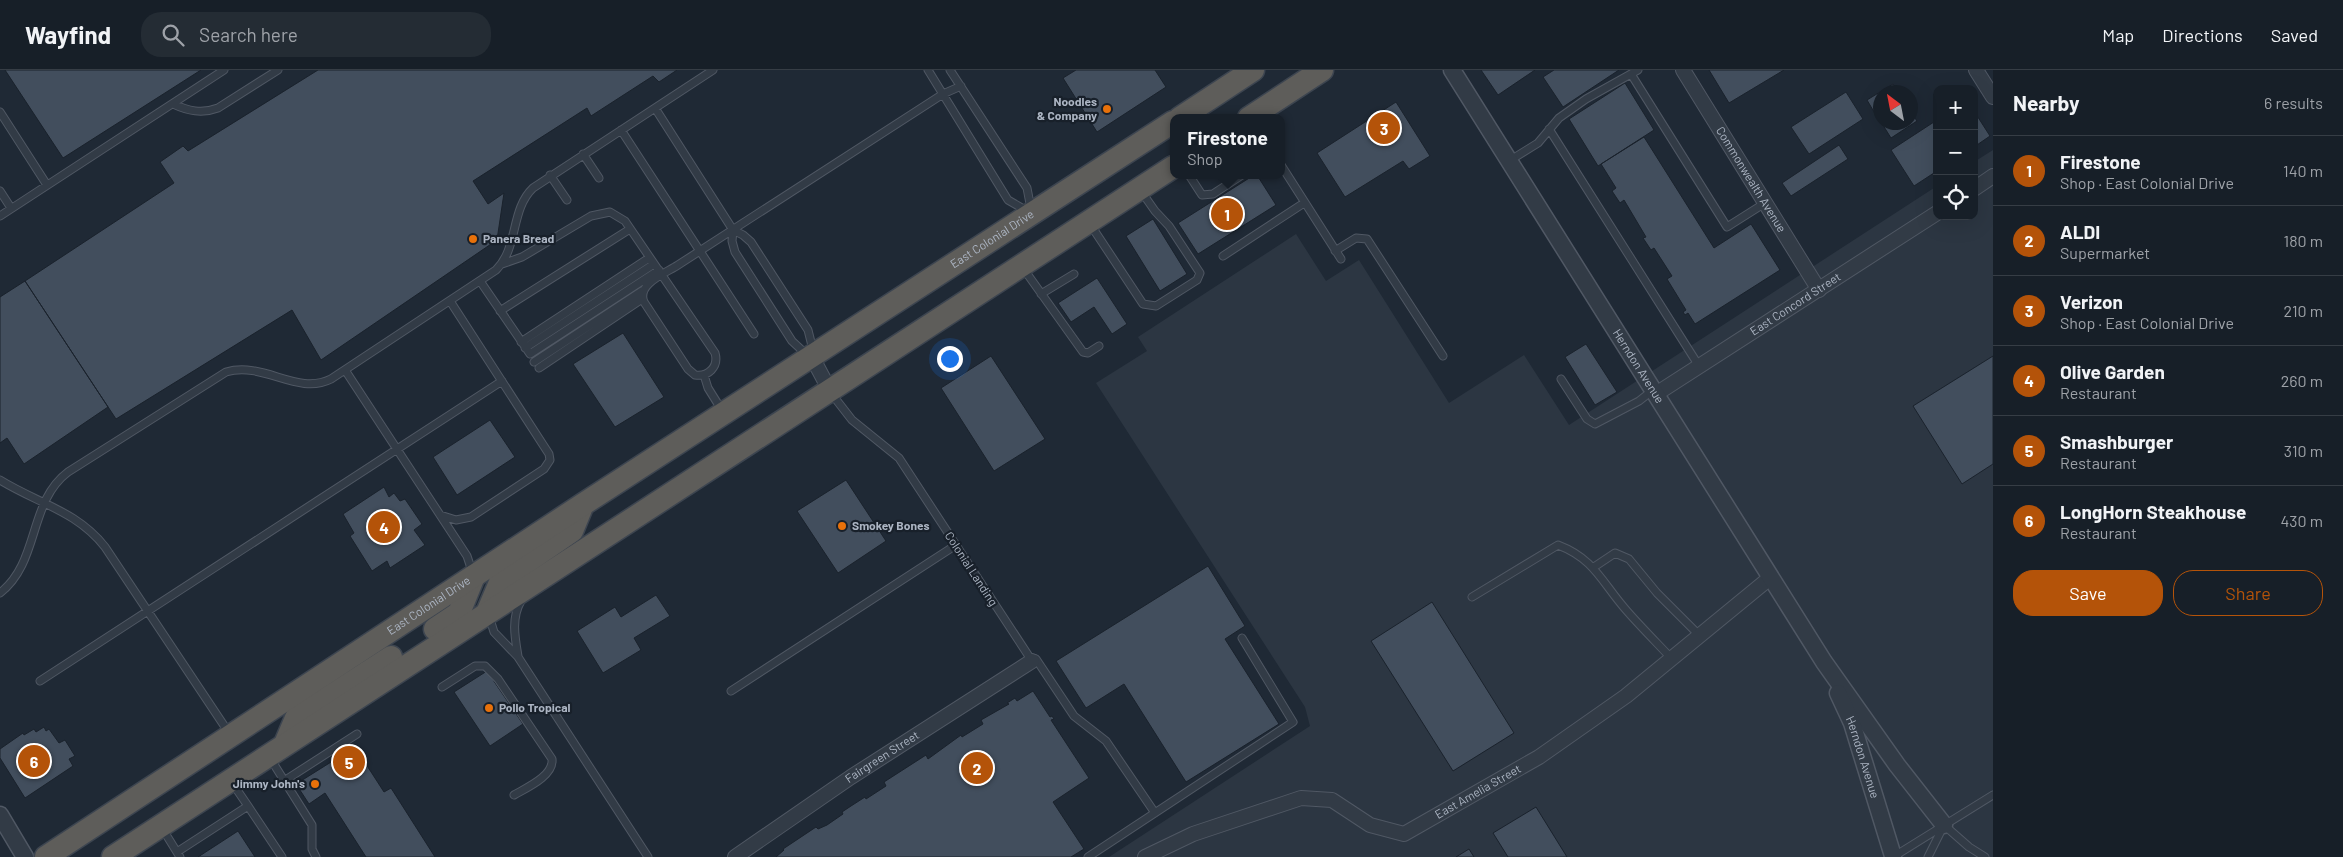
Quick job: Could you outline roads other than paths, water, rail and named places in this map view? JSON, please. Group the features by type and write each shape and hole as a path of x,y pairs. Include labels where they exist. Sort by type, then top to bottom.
{"highway":[{"path":"1186,114 1253,70"},
{"path":"1256,114 1322,70"},
{"name":"East Colonial Drive","path":"46,857 582,505 1170,124"},
{"path":"121,855 160,826 1170,168"},
{"path":"487,613 501,580 572,531 576,525 582,505"},
{"path":"277,750 296,718 459,613 474,576"}],"street":[{"name":"Herndon Avenue","path":"1452,70 1824,662 1897,764 1944,825"},
{"name":"Commonwealth Avenue","path":"1683,70 1819,290"},
{"path":"1976,70 1993,97"},
{"path":"1978,186 1993,176"},
{"name":"East Concord Street","path":"1655,392 1819,290 1933,216"},
{"path":"812,357 829,389"},
{"name":"East Amelia Street","path":"1145,857 1193,834 1301,798 1332,800 1370,825 1404,834 1539,757 1626,696 1771,577"},
{"name":"Fairgreen Street","path":"736,857 851,777 1034,660"},
{"name":"Herndon Avenue","path":"1824,662 1852,724 1893,856"},
{"path":"0,815 25,857"}],"lane":[{"path":"0,216 224,70"},
{"path":"173,104 192,111 210,111 218,108 278,70"},
{"path":"502,264 510,250 523,199 533,188 713,70"},
{"path":"928,70 1008,200 1032,214"},
{"path":"950,70 1027,188 1032,214"},
{"path":"1509,161 1538,143 1558,118 1638,70"},
{"path":"1630,74 1726,228 1765,203"},
{"path":"525,348 700,251 943,94 961,86"},
{"path":"655,108 733,230 751,242 808,330 813,344 812,357"},
{"path":"0,112 47,185"},
{"path":"1549,129 1699,366"},
{"path":"621,130 754,334"},
{"path":"583,154 600,178"},
{"path":"1285,172 1341,259"},
{"path":"550,176 566,200"},
{"path":"1192,179 1202,195 1213,194 1236,179"},
{"path":"1089,221 1143,304 1156,306 1197,280 1200,273 1169,226 1139,189"},
{"path":"0,191 11,208"},
{"path":"1223,256 1304,202"},
{"path":"0,593 12,582 21,569 44,502 55,483 68,472 218,375 233,370 251,369 303,384 327,382 480,281 502,264 522,257 597,214 610,212 616,214 630,230 715,353 716,364 713,369 704,375 695,375 688,369 642,295"},
{"path":"500,312 630,230"},
{"path":"733,230 732,241 735,252 796,346 812,357"},
{"path":"1335,251 1356,238 1367,240 1444,356"},
{"path":"525,348 652,261"},
{"path":"1021,266 1082,352 1088,352 1099,346"},
{"path":"536,365 642,295 647,285 661,273"},
{"path":"1041,294 1074,274"},
{"path":"480,281 525,348"},
{"path":"440,515 456,520 471,517 544,470 549,464 549,454 450,301"},
{"path":"345,370 466,556 474,576"},
{"path":"704,375 706,384 724,414"},
{"path":"1561,379 1587,419 1595,424 1655,392"},
{"path":"40,681 502,381"},
{"name":"Colonial Landing","path":"829,389 852,420 899,458 1034,660 1074,716 1106,741 1155,813"},
{"path":"0,480 78,520 94,533 231,736"},
{"path":"731,691 956,545"},
{"path":"1472,598 1558,545 1572,551 1594,567 1626,611 1672,659"},
{"path":"1594,567 1615,553 1629,559 1657,593 1700,636"},
{"path":"518,657 514,632 515,619 517,608 529,586"},
{"path":"487,613 494,632 518,657 648,857"},
{"path":"1088,857 1293,722 1242,638"},
{"path":"442,687 475,666 485,666 498,679 552,759 551,768 546,774 514,795"},
{"path":"284,781 357,734"},
{"path":"277,750 284,781 312,825 312,849 316,857"},
{"path":"231,780 282,857"},
{"path":"1893,856 1993,795"},
{"path":"160,826 179,855 248,806"},
{"path":"1928,857 1944,825"},
{"path":"1944,825 1969,847 1985,857"}],"place":[{"name":"Noodles & Company","path":"1107,109"},
{"name":"Verizon","path":"1384,128"},
{"name":"Firestone","path":"1227,214"},
{"name":"Panera Bread","path":"473,239"},
{"name":"Smokey Bones","path":"842,526"},
{"name":"Olive Garden","path":"384,527"},
{"name":"Pollo Tropical","path":"489,708"},
{"name":"LongHorn Steakhouse","path":"34,761"},
{"name":"Smashburger","path":"349,762"},
{"name":"ALDI","path":"977,768"},
{"name":"Jimmy John's","path":"315,784"}]}
